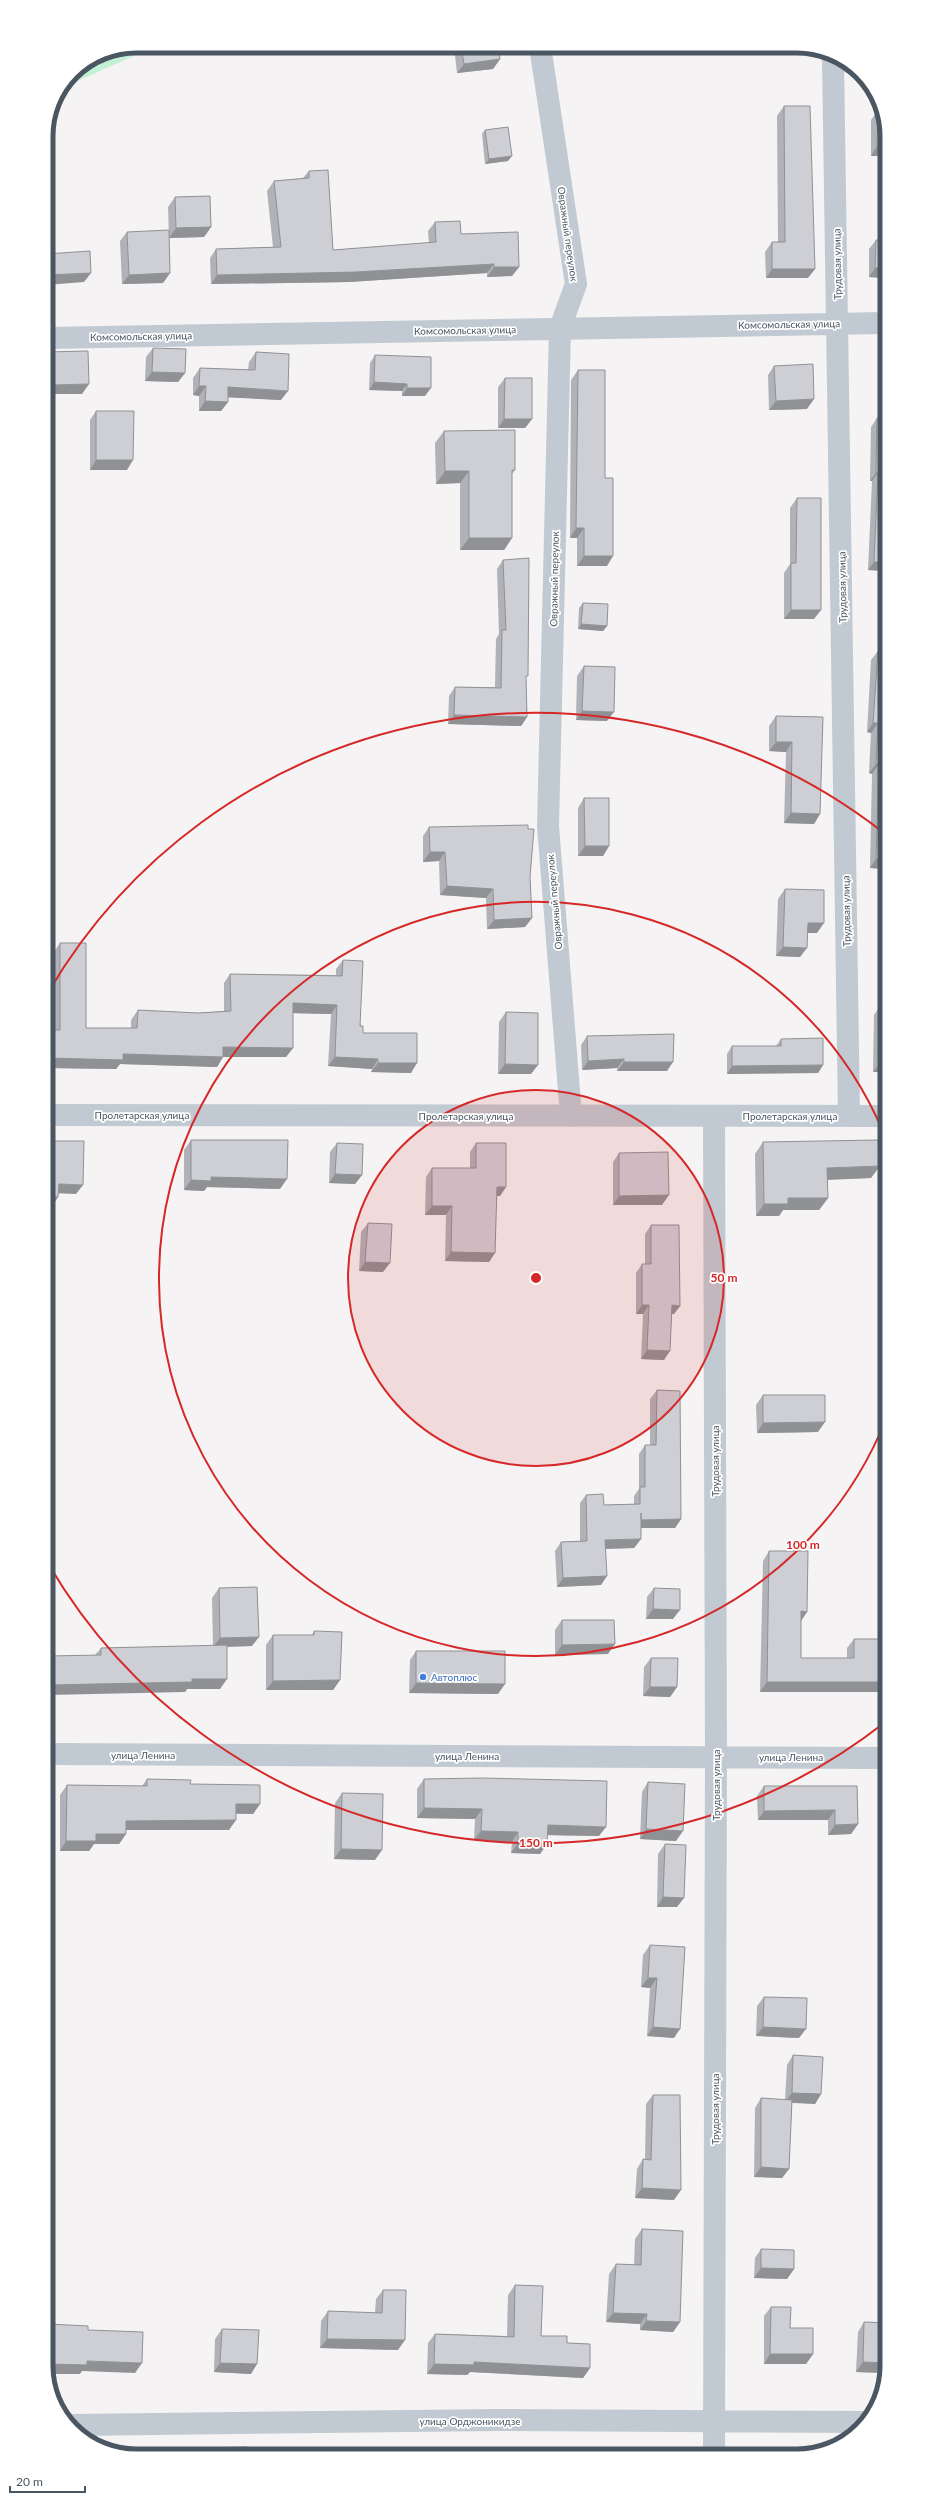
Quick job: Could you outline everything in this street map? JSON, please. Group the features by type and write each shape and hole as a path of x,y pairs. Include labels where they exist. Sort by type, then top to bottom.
{"street":[{"name":"Овражный переулок","path":"541,53 576,284 560,328 548,826 571,1116"},
{"name":"Трудовая улица","path":"834,62 839,323 849,1116"},
{"name":"Комсомольская улица","path":"53,338 880,323"},
{"name":"Пролетарская улица","path":"53,1115 880,1116"},
{"name":"Трудовая улица","path":"714,1116 716,1757 714,2449"},
{"name":"улица Ленина","path":"53,1754 880,1758"},
{"name":"улица Орджоникидзе","path":"77,2425 497,2420 859,2422"}],"green space":[{"path":"130,53 140,53 72,84 77,77 90,67 104,59"}],"building":[{"path":"462,53 499,53 500,59 464,64"},
{"path":"784,106 810,106 815,269 772,269 772,242 785,242"},
{"path":"878,118 880,146 877,146"},
{"path":"508,127 512,156 489,159 485,130"},
{"path":"328,170 333,250 436,242 435,222 460,221 461,234 518,232 519,267 494,267 494,264 356,272 217,275 216,249 281,247 274,181 309,178 309,171"},
{"path":"210,196 211,227 176,228 175,197"},
{"path":"169,230 170,273 129,275 127,232"},
{"path":"876,240 880,240 880,268 875,268"},
{"path":"90,251 91,273 53,275 53,254"},
{"path":"153,348 186,349 185,373 152,372"},
{"path":"88,351 89,384 54,385 53,391 53,352"},
{"path":"256,352 289,354 288,391 228,387 228,402 205,401 206,386 199,386 200,368 255,370"},
{"path":"375,355 431,357 431,388 407,388 407,384 374,382"},
{"path":"813,364 814,399 776,401 774,366"},
{"path":"578,370 605,370 605,478 613,478 613,556 584,556 584,528 576,528"},
{"path":"505,378 532,378 532,419 504,419"},
{"path":"96,411 134,411 133,460 96,460"},
{"path":"877,418 880,418 880,562 874,562 878,473 876,473"},
{"path":"515,430 515,470 512,470 512,538 469,538 469,471 445,471 444,431"},
{"path":"797,498 821,498 821,610 791,610 791,563 796,563"},
{"path":"529,558 528,676 526,676 527,717 454,715 455,687 501,688 502,630 506,630 503,560"},
{"path":"583,603 608,604 607,626 581,624"},
{"path":"878,651 880,651 880,859 876,859 879,764 876,764 878,723 873,723"},
{"path":"584,666 615,667 614,712 582,711"},
{"path":"776,716 823,717 820,814 791,813 792,742 776,742"},
{"path":"584,798 609,798 609,846 585,846"},
{"path":"528,825 528,829 534,829 530,877 532,918 494,920 493,889 447,886 445,852 430,852 429,827"},
{"path":"785,889 824,890 824,923 808,923 807,948 783,947"},
{"path":"60,943 86,943 86,1028 137,1028 138,1010 198,1013 231,1011 230,974 342,976 343,960 363,961 360,1026 363,1026 363,1033 417,1033 417,1063 378,1063 378,1059 335,1057 337,1005 293,1003 293,1048 223,1047 223,1057 123,1054 123,1060 53,1058 53,1030 60,1030"},
{"path":"506,1012 538,1013 538,1065 505,1064"},
{"path":"674,1034 673,1062 624,1062 624,1059 588,1061 587,1036"},
{"path":"823,1038 823,1065 732,1066 732,1046 781,1046 781,1039"},
{"path":"191,1140 288,1140 287,1179 211,1177 211,1181 191,1180"},
{"path":"878,1140 880,1166 827,1168 828,1198 788,1198 788,1204 764,1204 763,1142"},
{"path":"53,1141 84,1141 83,1185 59,1184 58,1197 53,1197"},
{"path":"337,1143 363,1144 362,1175 335,1174"},
{"path":"476,1143 506,1143 506,1187 497,1187 495,1253 451,1252 452,1206 432,1206 432,1168 476,1168"},
{"path":"668,1152 669,1195 619,1196 619,1153"},
{"path":"368,1223 392,1224 390,1263 365,1262"},
{"path":"651,1225 679,1225 680,1306 672,1305 670,1351 647,1350 649,1305 642,1305 642,1264 651,1264"},
{"path":"657,1390 680,1391 681,1519 641,1520 641,1539 605,1540 607,1576 563,1578 561,1542 587,1541 586,1495 603,1494 604,1505 640,1504 640,1487 645,1487 645,1445 656,1445"},
{"path":"763,1395 825,1395 825,1422 763,1423"},
{"path":"769,1551 808,1551 807,1612 801,1611 801,1658 854,1658 854,1639 880,1639 880,1682 767,1682"},
{"path":"257,1587 259,1637 220,1638 219,1588"},
{"path":"654,1588 680,1589 680,1610 653,1609"},
{"path":"562,1620 614,1620 615,1644 562,1645"},
{"path":"314,1631 342,1632 340,1680 273,1681 273,1635 314,1635"},
{"path":"227,1645 227,1679 192,1679 192,1682 53,1685 53,1656 101,1655 101,1648"},
{"path":"416,1651 505,1651 505,1684 416,1683"},
{"path":"651,1658 678,1658 677,1687 650,1687"},
{"path":"482,1778 607,1781 606,1827 548,1825 547,1844 518,1843 518,1832 481,1831 482,1809 424,1808 424,1779"},
{"path":"147,1779 191,1780 190,1784 260,1785 260,1804 236,1804 236,1820 126,1821 126,1834 96,1834 96,1841 66,1841 67,1785 147,1786"},
{"path":"648,1782 685,1784 683,1831 646,1829"},
{"path":"764,1786 857,1786 858,1824 835,1825 835,1810 764,1811"},
{"path":"342,1793 383,1794 382,1850 341,1849"},
{"path":"665,1844 686,1845 684,1898 663,1897"},
{"path":"650,1945 685,1947 680,2029 653,2027 657,1978 648,1978"},
{"path":"764,1997 807,1998 806,2029 763,2027"},
{"path":"793,2055 823,2057 821,2094 792,2093"},
{"path":"653,2095 680,2095 681,2190 642,2188 643,2159 651,2160"},
{"path":"761,2098 792,2100 789,2169 761,2167"},
{"path":"642,2229 683,2231 680,2322 646,2321 647,2314 613,2313 616,2264 641,2265"},
{"path":"761,2249 794,2250 794,2269 761,2268"},
{"path":"515,2285 543,2286 541,2336 567,2336 567,2343 590,2344 590,2368 474,2362 474,2365 434,2364 435,2334 514,2337"},
{"path":"383,2290 406,2290 405,2340 327,2339 328,2311 382,2313"},
{"path":"771,2307 791,2307 790,2328 813,2328 813,2354 770,2354"},
{"path":"864,2322 880,2323 880,2363 863,2362"},
{"path":"53,2324 88,2326 88,2330 143,2332 142,2363 87,2361 87,2365 53,2364"},
{"path":"222,2329 259,2330 257,2364 220,2363"},
{"path":"247,2447 247,2449 158,2449"},
{"path":"345,2448 390,2449 345,2449"}],"place":[{"name":"Автоплюс","path":"423,1677"}]}
